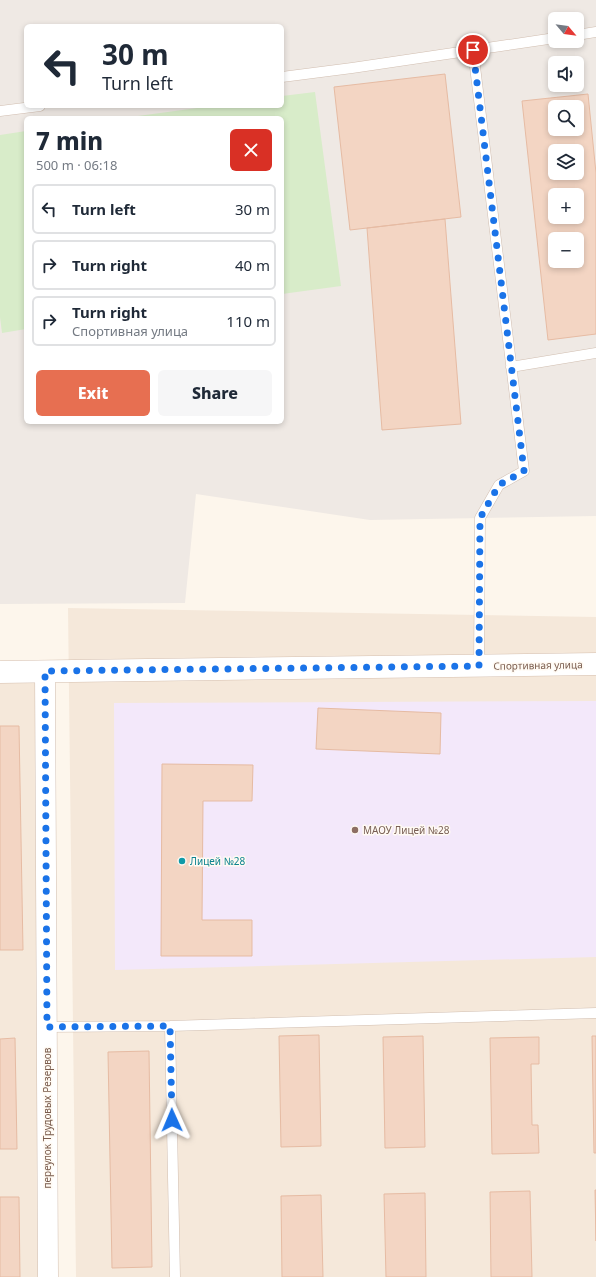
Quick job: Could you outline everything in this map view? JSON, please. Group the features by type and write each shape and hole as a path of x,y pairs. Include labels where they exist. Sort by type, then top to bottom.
{"street":[{"name":"Спортивная улица","path":"0,672 596,664"},
{"name":"переулок Трудовых Резервов","path":"45,671 48,1277"}],"lane":[{"path":"584,34 596,32"},
{"path":"284,77 548,39"},
{"path":"473,50 524,471 499,485 480,518 479,666"},
{"path":"0,111 24,108"},
{"path":"511,367 596,353"},
{"path":"47,1027 170,1026 596,1013"},
{"path":"170,1026 175,1277"}],"shaded area":[{"path":"0,0 596,0 596,516 370,520 196,494 185,603 0,604"},
{"path":"68,608 596,617 596,1277 76,1277"},
{"path":"45,671 48,1277 0,1277 0,672"},
{"name":"МАОУ Лицей №28","path":"596,701 596,957 115,970 114,703"}],"green space":[{"path":"315,92 341,286 284,294 284,116 138,116 197,108 284,108 284,96"},
{"path":"24,131 24,329 2,333 0,317 0,135"}],"building":[{"path":"445,74 461,217 350,230 334,87"},
{"path":"588,94 596,173 596,334 548,340 522,101"},
{"path":"445,219 461,424 382,430 367,228"},
{"path":"318,708 441,713 440,754 316,749"},
{"path":"0,726 19,726 23,950 0,950"},
{"name":"Лицей №28","path":"162,764 253,765 252,801 203,801 202,920 252,920 252,956 161,956"},
{"path":"319,1035 321,1146 281,1147 279,1036"},
{"path":"423,1036 425,1147 385,1148 383,1037"},
{"path":"592,1036 596,1036 596,1153 594,1153"},
{"path":"539,1037 539,1064 531,1064 532,1125 538,1125 539,1153 492,1154 490,1038"},
{"path":"15,1038 17,1149 0,1149 0,1039"},
{"path":"149,1051 152,1267 112,1268 108,1052"},
{"path":"595,1190 596,1190 596,1241"},
{"path":"530,1191 532,1277 491,1277 490,1192"},
{"path":"425,1193 426,1277 386,1277 384,1194"},
{"path":"321,1195 323,1277 282,1277 281,1196"},
{"path":"0,1197 19,1197 20,1277 0,1277"}],"place":[{"name":"МАОУ Лицей №28","path":"355,830"},
{"name":"Лицей №28","path":"182,861"}],"route":[{"path":"172,1120 170,1026 47,1027 45,671 479,666 480,518 499,485 524,471 473,50"}]}
